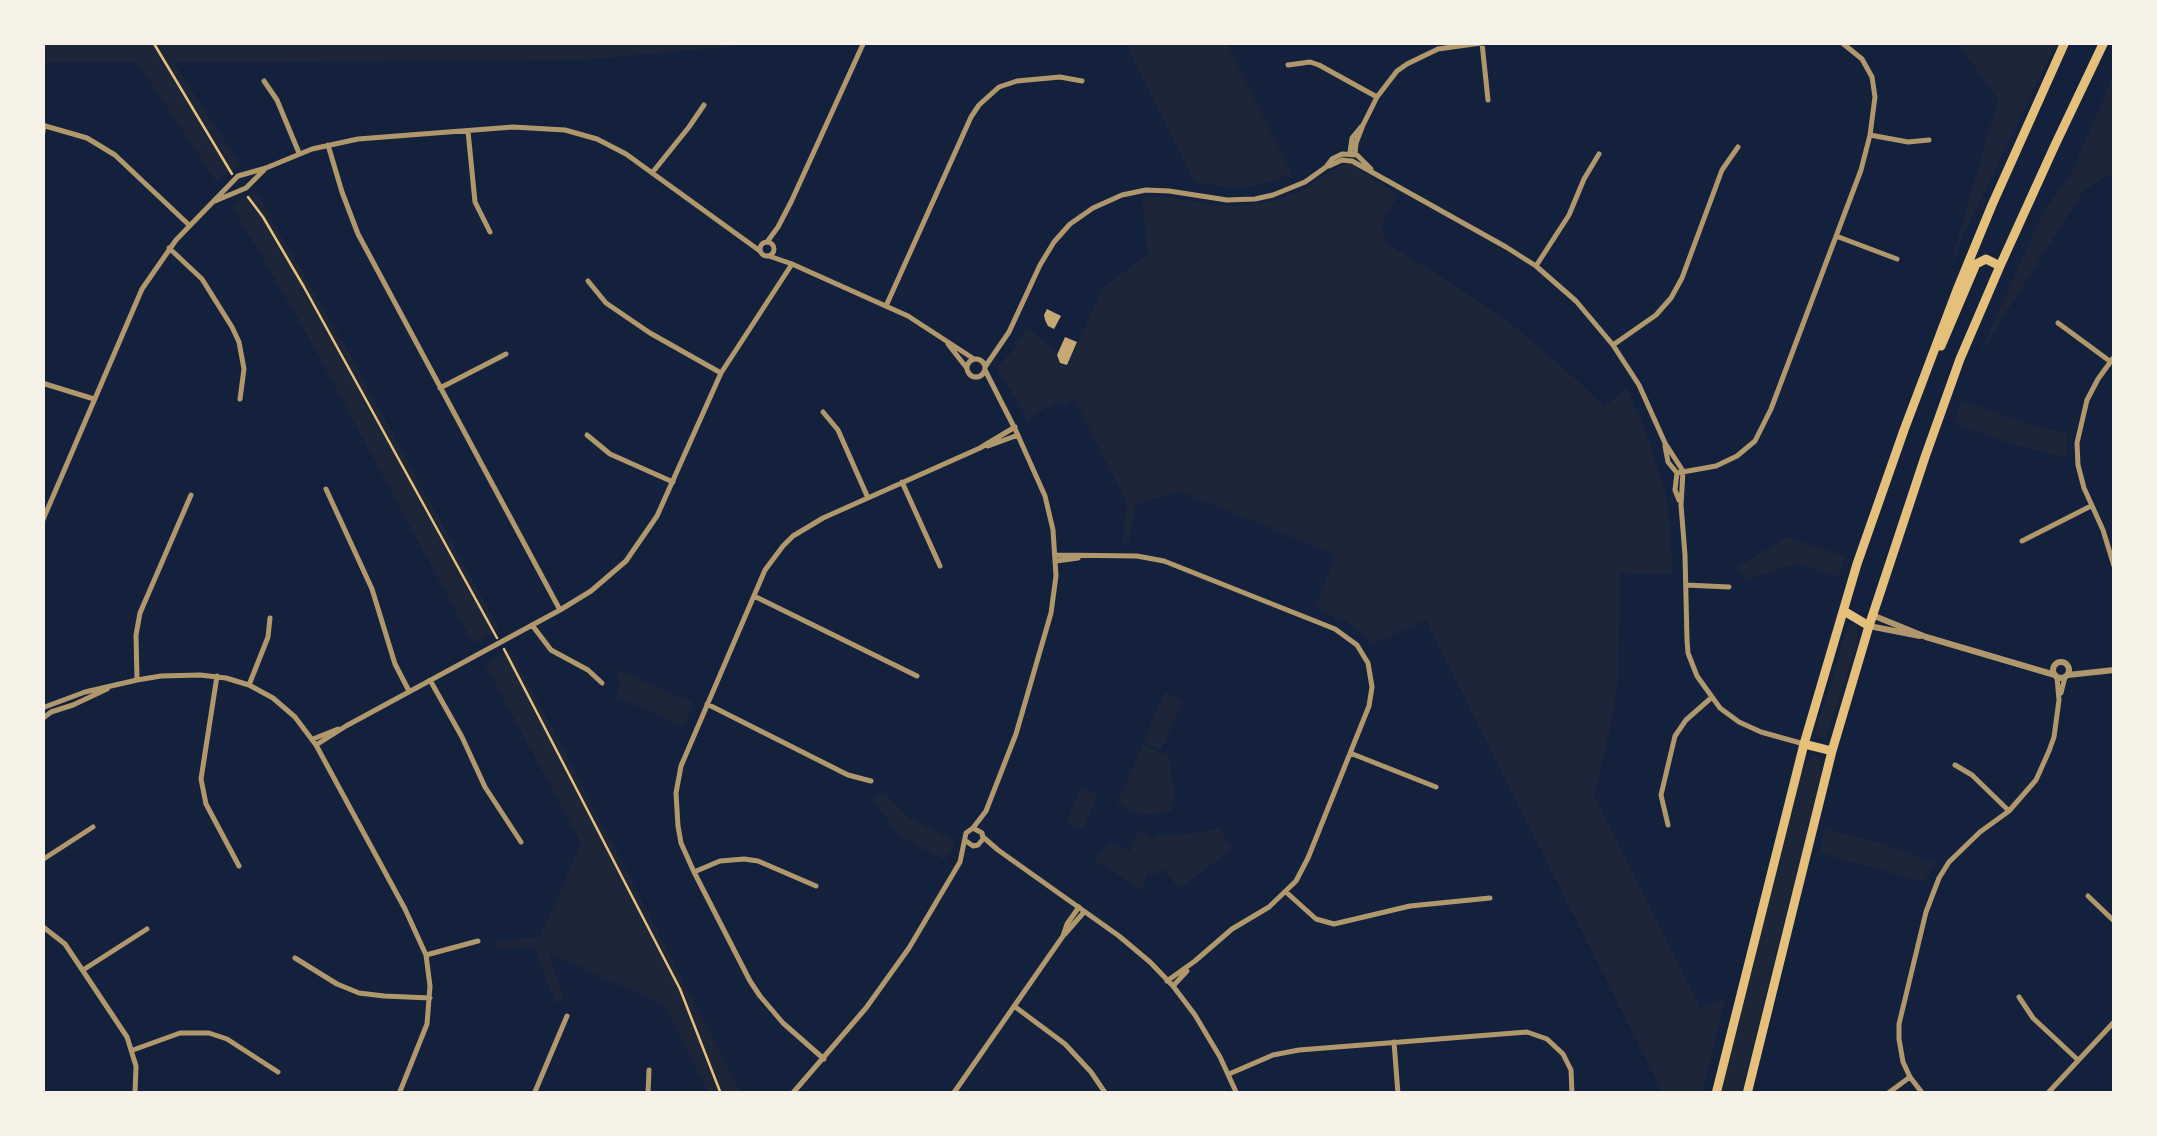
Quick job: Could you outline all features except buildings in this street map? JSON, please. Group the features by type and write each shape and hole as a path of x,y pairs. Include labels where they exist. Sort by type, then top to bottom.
{"main road":[{"path":"1716,1094 1804,744 1877,503 1992,205 2066,42"},
{"path":"1746,1094 1832,751 1870,620 1960,359 2104,42"},
{"path":"1920,389 1976,264 1986,259 2000,266"},
{"path":"1844,611 1870,620"},
{"path":"1804,744 1832,751"}],"street":[{"path":"770,256 770,244 864,42"},
{"path":"1680,472 1716,466 1737,456 1761,431 1861,170 1870,135 1872,78 1862,58 1841,42"},
{"path":"1352,156 1352,138 1377,97 1397,71 1418,58 1448,46 1485,43 1488,100"},
{"path":"1288,65 1319,65 1377,97"},
{"path":"886,306 979,105 989,94 1010,83 1060,76 1082,81"},
{"path":"264,82 277,100 299,153"},
{"path":"652,172 704,104"},
{"path":"42,136 44,125 87,138 115,155 189,224"},
{"path":"42,522 136,302 169,248 234,177 299,153 358,138 532,127 565,130 597,139 652,172 744,237 763,255 908,316 976,359 985,368 1015,427 1045,496 1056,558 1055,594 1016,734 986,811 983,836 960,862"},
{"path":"468,131 475,202 490,232"},
{"path":"1870,135 1908,142 1929,140"},
{"path":"328,145 358,234 560,610"},
{"path":"1613,345 1656,315 1671,298 1722,170 1738,147"},
{"path":"1536,266 1569,215 1598,154"},
{"path":"977,376 1009,332 1054,242 1070,224 1093,208 1146,190 1227,200 1255,199 1287,190 1352,156"},
{"path":"1352,156 1536,266 1576,301 1613,345 1639,385 1680,472 1688,653 1697,676 1711,698 1729,715 1751,728 1804,744"},
{"path":"212,203 242,190 266,168"},
{"path":"1836,236 1896,258"},
{"path":"744,237 770,244 792,264"},
{"path":"760,251 760,246 770,244"},
{"path":"169,248 202,279 232,327 244,369 240,399"},
{"path":"315,742 560,610 626,562 647,534 721,373 792,264"},
{"path":"588,281 606,303 650,334 721,373"},
{"path":"2058,324 2112,360 2087,400 2077,443 2080,477 2112,547 2114,566"},
{"path":"939,335 968,371 994,390"},
{"path":"968,371 968,365 996,349"},
{"path":"440,388 506,354"},
{"path":"42,384 94,400"},
{"path":"823,412 838,430 868,498"},
{"path":"824,1059 760,996 681,843 676,793 686,751 754,596 774,557 794,536 810,524 980,448 1015,427"},
{"path":"980,448 1018,435"},
{"path":"586,436 610,454 673,482"},
{"path":"902,482 940,566"},
{"path":"326,489 372,589 395,664 409,692"},
{"path":"138,680 136,635 140,613 191,495"},
{"path":"2022,540 2091,506"},
{"path":"1056,558 1138,556 1164,561 1342,634 1357,645 1368,663 1372,687 1369,706 1296,880 1170,984"},
{"path":"1686,585 1730,586"},
{"path":"754,596 917,676"},
{"path":"249,685 268,637 270,618"},
{"path":"1870,620 1908,636 1926,637 2061,676 2114,670"},
{"path":"532,625 550,650 588,670 602,683"},
{"path":"2027,666 2060,662 2094,671"},
{"path":"2055,665 2053,670 2061,676"},
{"path":"1923,1094 1910,1077 1900,1050 1899,1024 1931,895 1959,851 2009,811 2043,766 2054,736 2061,676 2068,665"},
{"path":"44,706 114,685 183,674 217,676 249,685 284,706 315,742 426,954 430,998 423,1037 399,1094"},
{"path":"217,676 200,780 206,804 239,866"},
{"path":"430,680 485,788 520,842"},
{"path":"42,719 114,685"},
{"path":"43,696 44,706 50,712"},
{"path":"1668,825 1662,787 1675,736 1686,720 1711,698"},
{"path":"707,704 848,775 870,782"},
{"path":"1350,753 1436,787"},
{"path":"1955,765 1972,775 2009,811"},
{"path":"792,1094 866,1008 909,948 960,862 966,833 986,811"},
{"path":"42,860 93,827"},
{"path":"973,828 1137,950 1170,984 1208,1036 1237,1094"},
{"path":"966,841 972,846 998,850"},
{"path":"694,872 720,861 744,858 816,886"},
{"path":"1286,892 1316,919 1334,924 1410,906 1490,898"},
{"path":"2088,896 2114,921"},
{"path":"953,1094 1067,924 1082,909"},
{"path":"42,926 65,944 127,1037 136,1066 135,1094"},
{"path":"83,970 147,928"},
{"path":"426,954 478,940"},
{"path":"295,958 337,984 359,992 430,998"},
{"path":"2019,997 2033,1018 2078,1060"},
{"path":"1014,1006 1065,1044 1106,1094"},
{"path":"534,1094 568,1016"},
{"path":"2046,1094 2114,1022"},
{"path":"1229,1074 1286,1052 1516,1032 1536,1035 1556,1046 1571,1070 1572,1094"},
{"path":"132,1050 180,1034 209,1033 236,1044 278,1072"},
{"path":"1394,1042 1398,1094"},
{"path":"648,1094 649,1070"},
{"path":"1887,1094 1910,1077"}],"path":[{"path":"153,42 234,177"},
{"path":"242,190 304,287 500,642 680,989 721,1094"}],"shaded area":[{"path":"42,43 768,43 585,60 173,62 240,164 216,181 137,62 43,63"},
{"path":"1125,43 1227,43 1292,173 1247,187 1195,182"},
{"path":"1958,43 2056,43 1960,242 1945,282 1998,100"},
{"path":"2114,75 2114,172 2084,190 1978,357 2044,210 2070,176"},
{"path":"1345,163 1398,195 1382,225 1386,243 1514,326 1604,407 1626,388 1644,426 1665,491 1673,574 1621,573 1618,675 1613,716 1594,795 1701,1009 1725,998 1702,1093 1663,1093 1426,620 1373,644 1349,623 1315,608 1336,555 1179,491 1135,505 1129,543 1122,543 1127,503 1074,399 1063,405 1058,402 1028,422 998,372 998,366 1013,351 1026,327 1053,349 1059,364 1067,367 1103,287 1148,254 1142,197 1170,197 1216,206 1265,203 1300,191"},
{"path":"255,190 499,629 473,643 303,327 232,206"},
{"path":"1962,400 2066,433 2066,458 2002,441 1954,422"},
{"path":"1788,537 1845,556 1839,577 1798,563 1746,580 1734,569"},
{"path":"1851,624 1857,627 1858,641 1828,731 1820,739 1816,735 1817,722"},
{"path":"510,650 741,1093 709,1093 664,1005 549,953 564,999 556,1004 534,947 494,949 497,941 540,937 581,843 485,664"},
{"path":"615,669 694,703 683,727 616,696 620,686"},
{"path":"1165,692 1183,701 1161,750 1143,742"},
{"path":"1143,745 1169,756 1175,801 1171,803 1172,811 1142,815 1117,803"},
{"path":"1815,755 1820,761 1821,775 1741,1093 1721,1094 1802,770"},
{"path":"1081,788 1098,795 1083,829 1066,823"},
{"path":"884,793 911,819 955,841 945,860 899,836 873,799"},
{"path":"1220,828 1232,849 1179,889 1164,869 1148,877 1150,864 1139,890 1094,861 1109,842 1130,851 1138,830 1156,839 1158,835"},
{"path":"1826,829 1935,863 1924,882 1820,853"}]}
